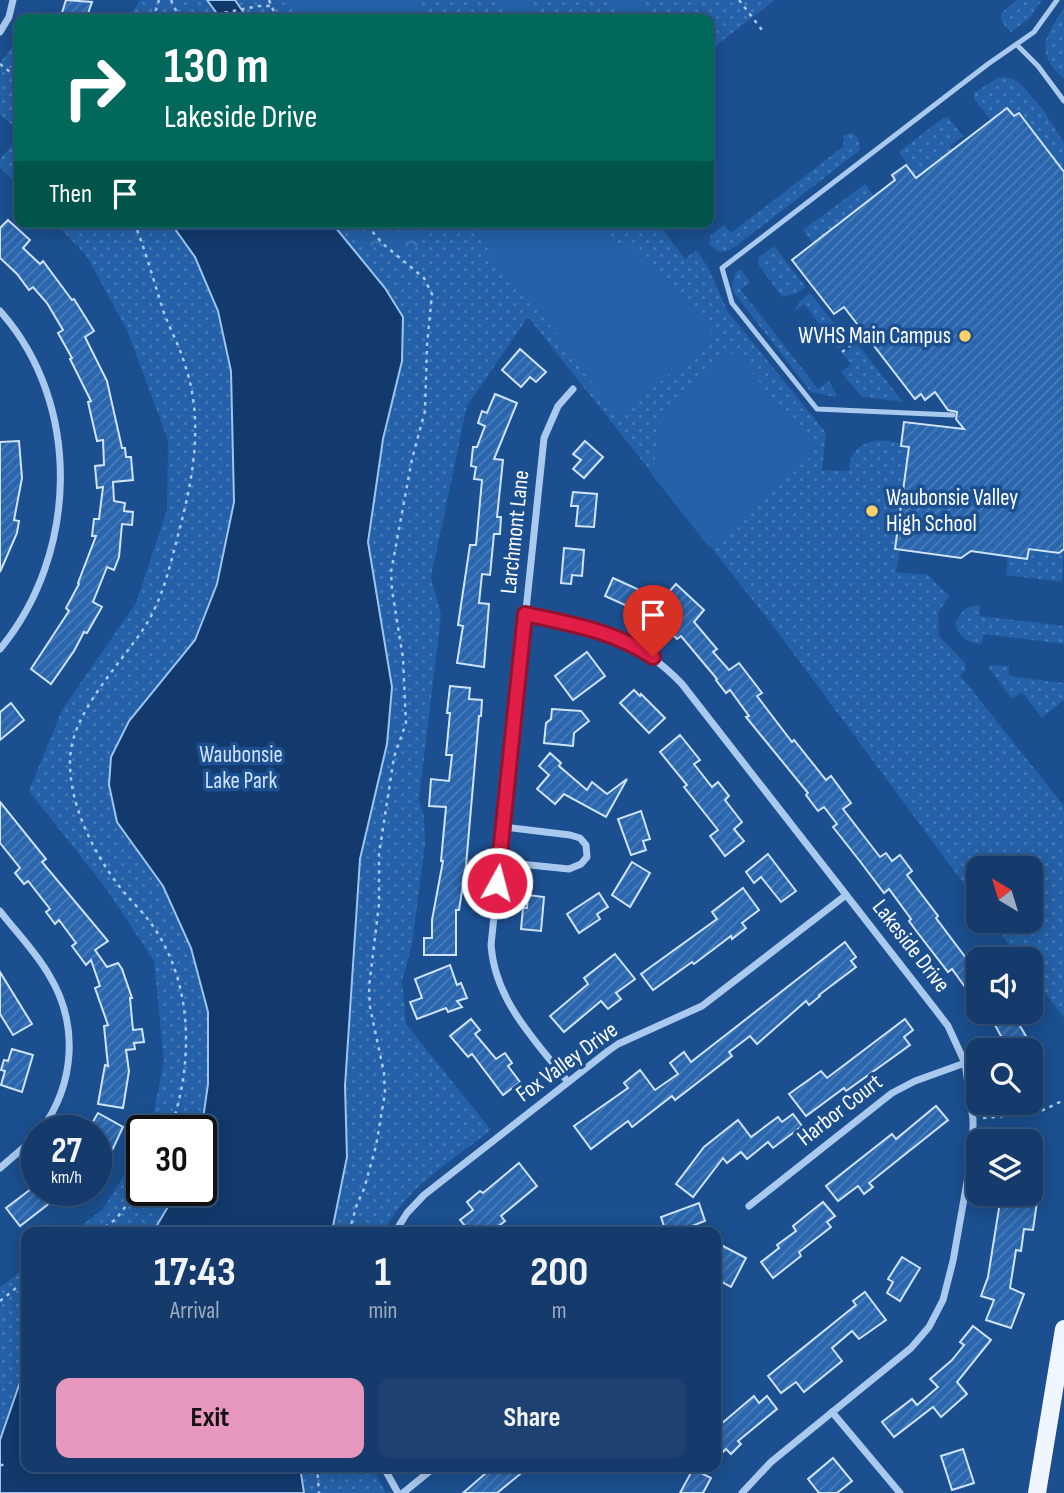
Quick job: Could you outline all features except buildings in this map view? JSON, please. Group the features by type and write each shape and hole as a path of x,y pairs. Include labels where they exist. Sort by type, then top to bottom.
{"main road":[{"path":"1037,1493 1064,1329"}],"street":[{"path":"0,32 9,17 13,0"},
{"path":"0,311 31,356 48,397 57,433 61,479 60,515 48,561 31,601 0,649"},
{"name":"Larchmont Lane","path":"568,1082 512,1009 498,982 492,945 544,438 558,406 573,390"},
{"name":"Lakeside Drive","path":"525,614 594,629 623,639 653,657 682,684 948,1026 965,1063 973,1119 973,1149 953,1261 937,1313 911,1348 760,1471 742,1493"},
{"path":"500,862 569,869 581,864 587,857 586,845 575,836 504,827"},
{"name":"Fox Valley Drive","path":"398,1227 424,1195 618,1044 702,1006 846,895"},
{"path":"0,911 49,974 62,1001 68,1029 70,1064 60,1097 50,1115"},
{"name":"Harbor Court","path":"749,1206 892,1093 915,1080 965,1063"},
{"path":"0,1168 21,1150"},
{"path":"832,1412 900,1493"},
{"path":"387,1472 401,1493 428,1472"}],"lane":[{"path":"953,415 817,409 732,303 722,268 988,64 1011,50 1042,23 1058,0"},
{"path":"1017,45 1038,66 1064,102"}],"path":[{"path":"269,0 275,14"},
{"path":"740,0 762,30"},
{"path":"219,14 271,6"},
{"path":"0,64 14,75"},
{"path":"136,228 189,379 196,420 191,478 160,598 146,626 88,708 74,733 70,761 74,798 91,843 118,886 151,923 176,976 185,1012 185,1063 180,1104 176,1115"},
{"path":"351,1227 376,1146 385,1093 369,987 378,914 381,840 394,758 406,723 403,659 391,572 412,458 425,411 432,294 424,278 383,244 369,228"},
{"path":"842,352 858,340"},
{"path":"973,1119 1037,1113 1064,1100"},
{"path":"105,1227 116,1219 126,1206"},
{"path":"0,1301 21,1284"},
{"path":"0,1465 8,1465"},
{"path":"317,1472 319,1493"}],"green space":[{"path":"140,0 775,0 714,47 714,14 131,14"},
{"path":"286,0 417,0 428,14 298,14"},
{"path":"499,0 528,0 539,14 510,14"},
{"path":"619,0 642,0 653,14 624,14 615,3"},
{"path":"1018,0 1042,0 1029,19 1011,32 1002,22 1001,14"},
{"path":"1064,8 1064,79 1049,61 1046,44"},
{"path":"14,44 14,127 0,114 0,63"},
{"path":"999,77 1020,83 1044,111 1064,143 1064,172 1019,113 991,120 974,99 974,93"},
{"path":"948,117 963,136 950,146 953,150 916,178 899,152"},
{"path":"850,133 858,137 860,150 735,247 725,252 717,251 709,244 710,236 724,225 731,233 844,146 843,136"},
{"path":"14,143 14,181 0,167 0,159"},
{"path":"865,184 874,196 813,243 803,230"},
{"name":"Waubonsie Lake Park","path":"60,228 662,228 685,259 696,250 708,267 728,312 826,433 822,470 849,471 855,452 870,442 889,441 909,447 895,549 900,550 896,572 928,575 949,596 938,613 939,636 965,663 966,670 960,675 1064,806 1064,1018 1043,990 1043,947 1011,947 1000,933 1043,933 1043,856 966,856 966,887 771,623 528,317 467,406 431,577 441,615 419,800 424,817 425,845 412,944 402,981 406,1024 491,1130 417,1188 387,1227 80,1227 105,1206 112,1206 112,1195 126,1172 126,1206 217,1206 217,1115 153,1115 164,1062 154,961 105,887 29,791 62,710 136,603 167,510 168,440 127,330 86,255"},
{"path":"342,228 424,228 416,246 411,252 403,254 382,250"},
{"path":"471,228 602,228 621,252 633,242 712,330 709,341 620,416 575,362 570,350"},
{"path":"774,246 806,287 795,294 782,297 758,264 758,258"},
{"path":"741,270 749,283 741,290 818,389 829,381 837,396 811,392 734,293 734,279 737,271"},
{"path":"810,293 832,321 853,338 839,349 804,304 794,312 799,302"},
{"path":"857,343 903,402 862,397 841,372 851,364 843,354"},
{"path":"734,351 813,447 811,456 709,547 652,475 663,411"},
{"path":"1029,549 1064,549 1062,582 1006,575 1008,556"},
{"path":"980,605 980,616 1064,626 1064,644 983,634 982,643 970,642 961,635 955,624 964,611"},
{"path":"990,665 1009,666 1009,676 1064,683 1064,700 1042,718 1022,692 1012,699 989,668"},
{"path":"21,1271 21,1472 375,1472 386,1493 0,1493 0,1287"}],"shaded area":[{"path":"207,0 235,0 245,14 217,14"},
{"path":"174,228 336,228 385,288 403,317 402,361 383,439 368,542 392,687 387,744 360,859 345,1086 347,1157 332,1227 156,1227 168,1206 217,1206 217,1115 204,1115 208,1084 208,1012 191,948 163,886 117,822 109,785 111,757 129,721 195,640 217,584 234,502 231,371 218,311 195,257"},
{"path":"21,1379 21,1472 301,1472 304,1493 0,1493 0,1440"}],"place":[{"name":"WVHS Main Campus","path":"965,336"},
{"name":"Waubonsie Valley High School","path":"872,511"}],"route":[{"path":"497,883 525,614 605,632 623,639 653,657"}]}
